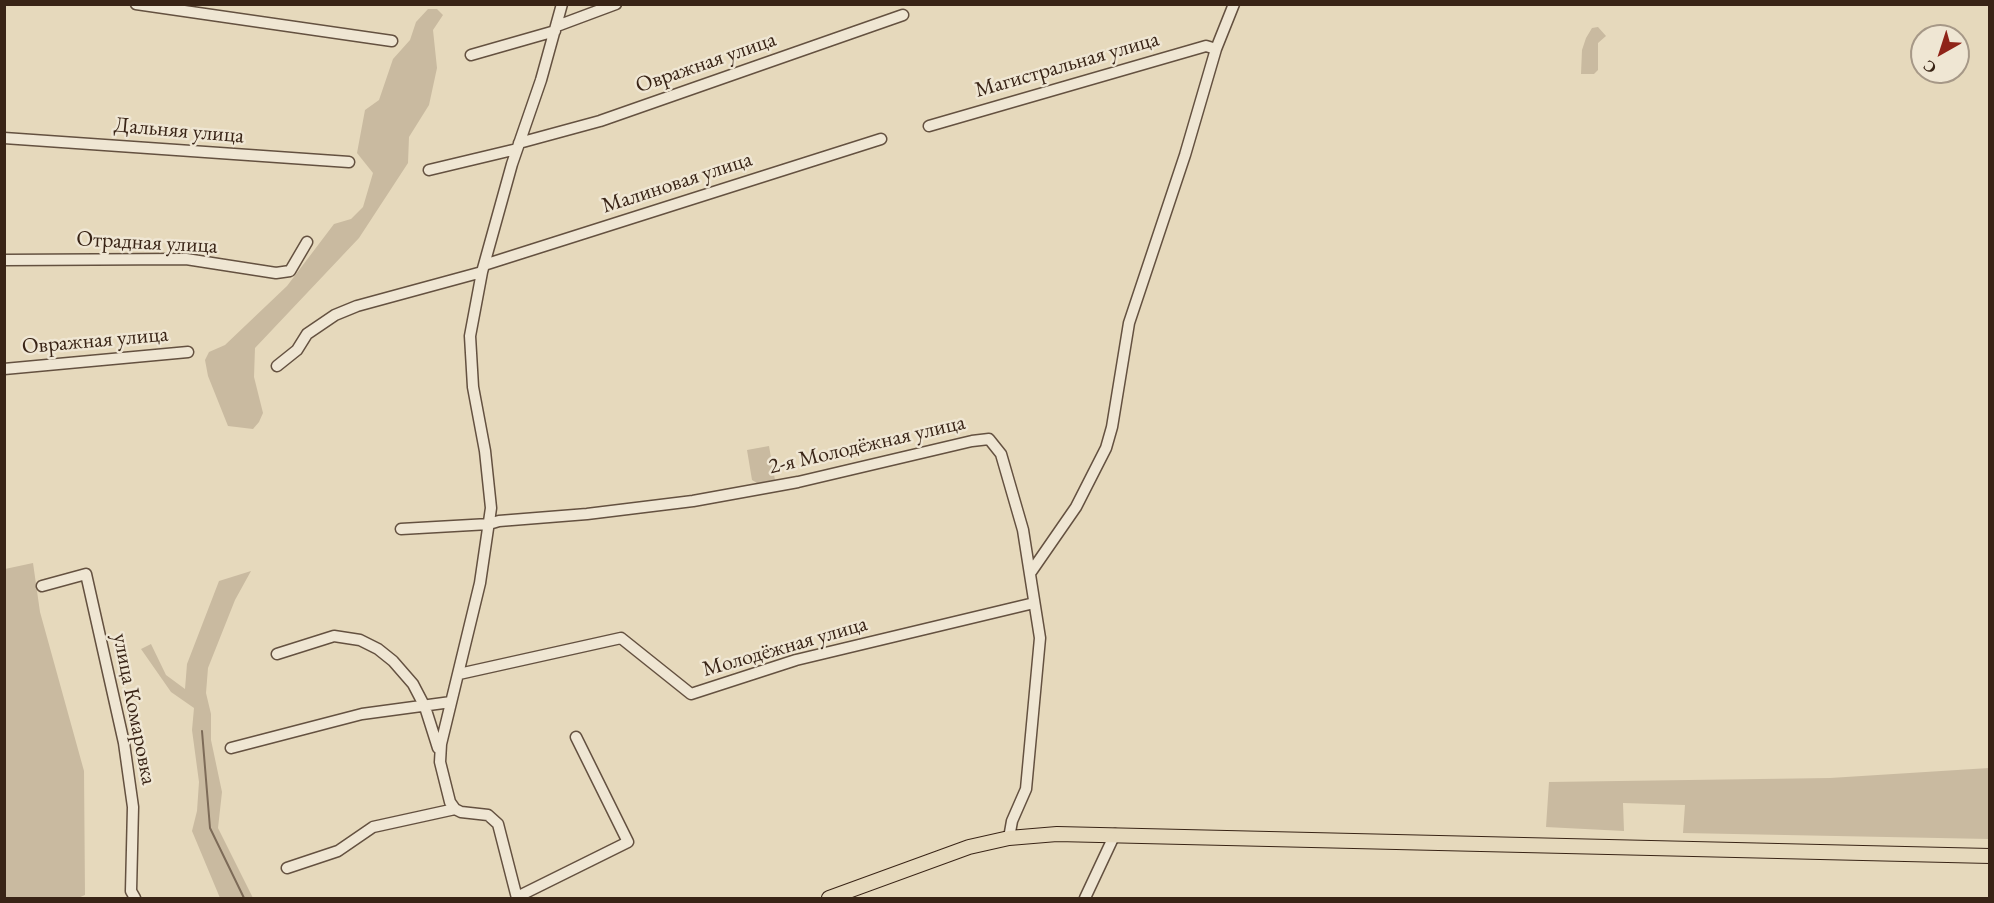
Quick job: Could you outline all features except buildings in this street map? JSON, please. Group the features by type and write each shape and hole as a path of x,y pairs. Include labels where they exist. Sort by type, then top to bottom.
{"main road":[{"path":"829,898 959,850 1009,838 1057,834 1606,849 1989,856"}],"street":[{"path":"136,4 392,41"},
{"path":"440,762 451,702 480,583 489,524 490,489 473,387 470,336 483,269 562,4"},
{"path":"471,55 556,29 616,4"},
{"path":"1031,572 1076,507 1106,448 1112,427 1129,323 1185,155 1216,49 1234,4"},
{"name":"Овражная улица","path":"429,170 600,121 903,15"},
{"name":"Магистральная улица","path":"929,126 1206,46 1216,49"},
{"name":"Дальняя улица","path":"4,138 349,162"},
{"name":"Малиновая улица","path":"278,366 297,350 307,334 335,315 357,306 483,269 881,139"},
{"name":"Отрадная улица","path":"4,260 186,260 276,273 290,271 307,242"},
{"name":"Овражная улица","path":"4,369 188,352"},
{"name":"2-я Молодёжная улица","path":"401,529 489,524 499,521 587,514 693,501 798,482 989,439 1001,454 1013,492 1031,572 1040,638 1026,789 1012,821 1009,838"},
{"name":"улица Комаровка","path":"42,586 86,574 124,743 133,807 131,891 135,898"},
{"name":"Молодёжная улица","path":"459,674 621,638 691,694 796,660 1034,603"},
{"path":"277,654 334,636 360,640 378,649 393,661 413,684 425,707 436,736 450,802 455,809 461,812 488,815 498,824 517,898 628,842 576,736"},
{"path":"231,748 362,714 451,702"},
{"path":"287,868 338,851 373,827 455,809"},
{"path":"1085,898 1115,834"}],"shaded area":[{"path":"428,9 437,9 443,15 433,30 437,68 429,105 409,137 408,163 359,238 255,348 254,377 263,413 259,422 253,429 228,426 208,376 205,360 209,352 225,345 287,286 334,224 351,219 363,207 373,173 357,153 365,110 379,100 393,59 410,40 416,22"},
{"path":"1598,27 1606,36 1598,43 1598,70 1594,74 1581,74 1582,50 1586,38 1592,28"},
{"path":"769,446 775,480 757,483 752,480 747,450"},
{"path":"33,563 40,612 84,771 85,895 78,898 5,898 5,569"},
{"path":"251,571 235,600 208,668 206,693 211,714 211,740 222,792 218,828 253,898 220,898 192,831 197,811 199,782 192,730 194,708 171,692 141,649 151,644 166,675 185,689 187,664 219,581"},
{"path":"1989,768 1989,839 1683,833 1685,805 1623,803 1624,831 1546,827 1549,782 1830,778"}],"waterway":[{"path":"202,731 210,828 244,898"}]}
